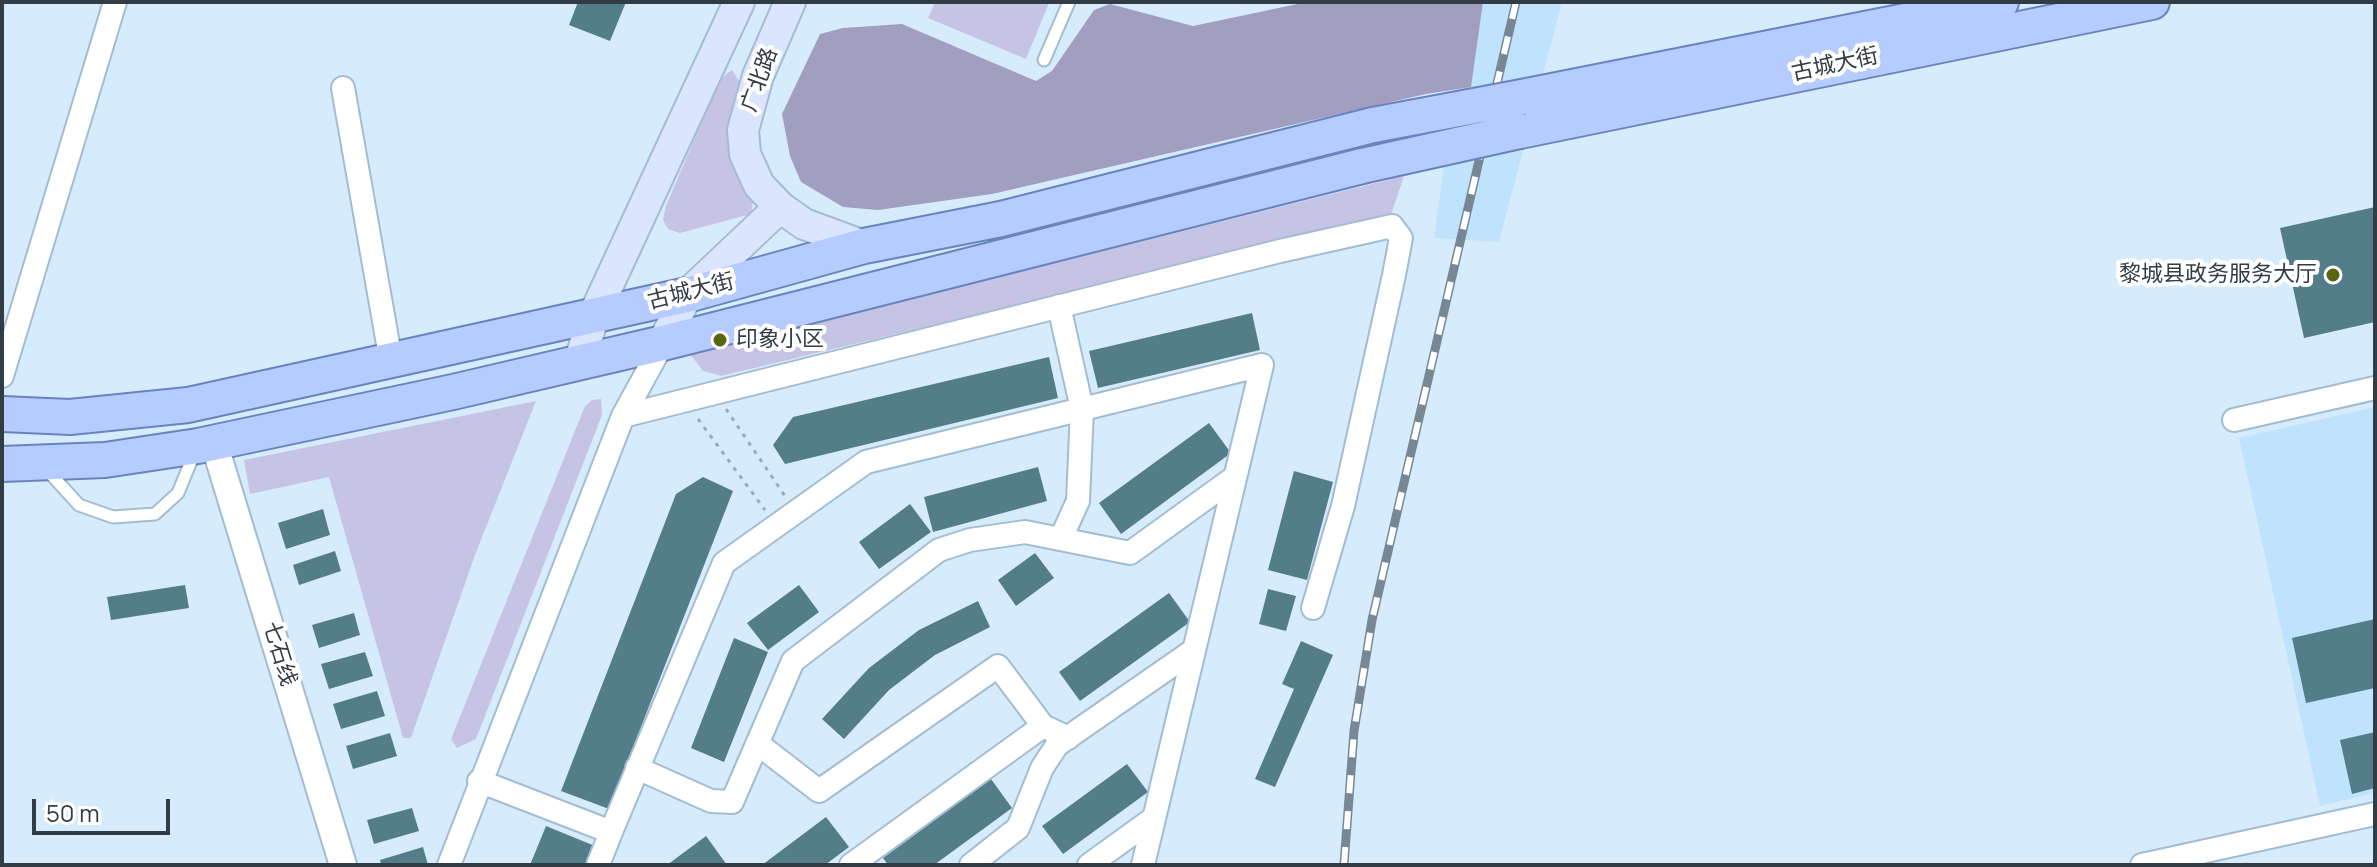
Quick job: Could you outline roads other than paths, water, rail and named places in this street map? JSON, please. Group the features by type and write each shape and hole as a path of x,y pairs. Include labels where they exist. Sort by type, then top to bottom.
{"main road":[{"path":"579,363 594,315 739,2"},
{"name":"广北路","path":"790,2 758,76 743,130 745,154 759,185 780,207 804,224 864,246"},
{"name":"古城大街","path":"2,414 70,417 188,405 687,295 864,246 1001,219 1373,125 2001,2"},
{"name":"古城大街","path":"2,464 105,460 206,444 663,343 1362,166 2152,2"},
{"path":"663,343 687,295 780,207"}],"street":[{"path":"2,376 115,2"},
{"path":"343,88 391,361"},
{"path":"623,416 1392,226 1401,238 1394,275 1343,506 1313,608"},
{"path":"2,315 30,283"},
{"path":"1059,306 1082,409 1078,501 1061,538"},
{"path":"449,865 623,416 663,343"},
{"path":"598,865 724,563 866,462 1262,365 1143,865"},
{"path":"2234,420 2375,388"},
{"name":"七石线","path":"206,444 343,865"},
{"path":"637,768 722,804 732,802 793,661 939,550 970,540 1025,532 1112,552 1130,553 1235,477"},
{"path":"971,865 1018,828 1042,768 1057,745 1194,650"},
{"path":"758,744 819,791 998,666 1043,726 1068,738"},
{"path":"853,864 1043,726"},
{"path":"479,781 611,832"},
{"path":"2142,865 2375,814"},
{"path":"1089,865 1154,818"}],"lane":[{"path":"1044,60 1069,2"},
{"path":"41,464 79,505 113,517 155,514 178,493 206,444"}],"railway":[{"path":"1344,865 1354,731 1372,620 1516,2"}],"place":[{"name":"黎城县政务服务大厅","path":"2333,275"},
{"name":"印象小区","path":"720,340"}]}
